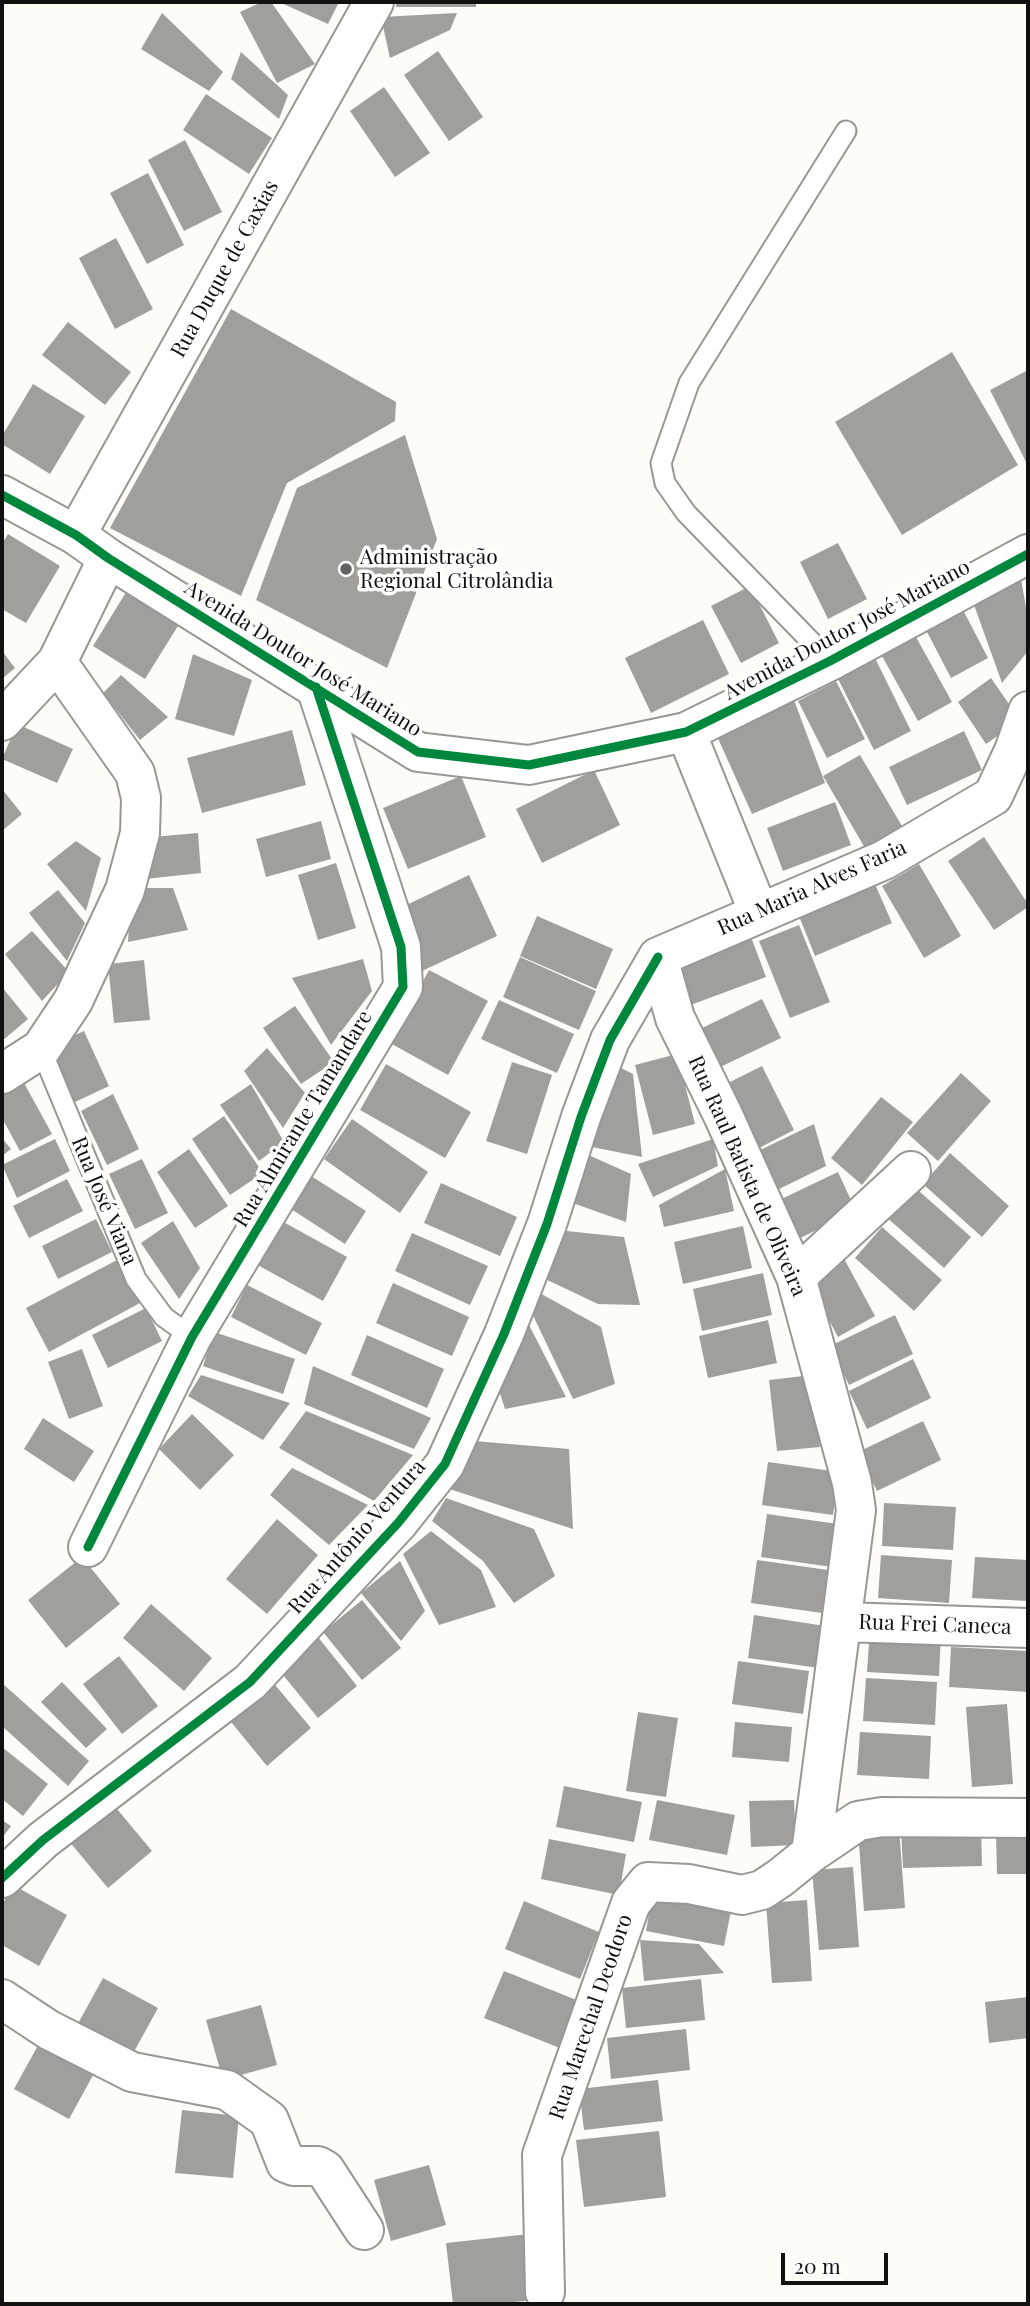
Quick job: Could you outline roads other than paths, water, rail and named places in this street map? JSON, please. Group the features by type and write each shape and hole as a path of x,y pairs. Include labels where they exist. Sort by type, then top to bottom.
{"street":[{"name":"Rua Duque de Caxias","path":"76,535 374,2"},
{"name":"Avenida Doutor José Mariano","path":"2,495 76,535 108,558 418,752 529,765 686,732 831,662 1028,554"},
{"path":"2,721 57,662 108,558"},
{"path":"2,1074 41,1049 74,1002 125,890 140,833 141,798 135,773 57,662"},
{"name":"Rua Almirante Tamandare","path":"88,1547 192,1337 402,987 401,947 316,687"},
{"name":"Rua Maria Alves Faria","path":"658,957 884,860 993,796 1014,751 1028,711"},
{"path":"686,732 759,913"},
{"name":"Rua Raul Batista de Oliveira","path":"658,957 675,1018 723,1115 796,1277 852,1483 856,1510 811,1853"},
{"name":"Rua Antônio Ventura","path":"2,1878 43,1840 250,1682 398,1523 445,1464 498,1346 547,1224 581,1116 610,1040 658,957"},
{"path":"796,1277 912,1171"},
{"name":"Rua Frei Caneca","path":"842,1622 1028,1628"},
{"path":"811,1853 858,1821 882,1817 1028,1818"},
{"name":"Rua Marechal Deodoro","path":"545,2292 542,2155 631,1903 648,1882 688,1884 741,1895 762,1891 811,1853"},
{"path":"2,1998 49,2029 132,2072 227,2090 269,2120 286,2163 294,2166 318,2166 325,2170 364,2230"}],"lane":[{"path":"831,662 686,513 665,483 661,463 689,383 846,131"},
{"name":"Rua José Viana","path":"41,1049 136,1279 164,1317 192,1337"}],"place":[{"name":"Administração Regional Citrolândia","path":"346,569"}]}
